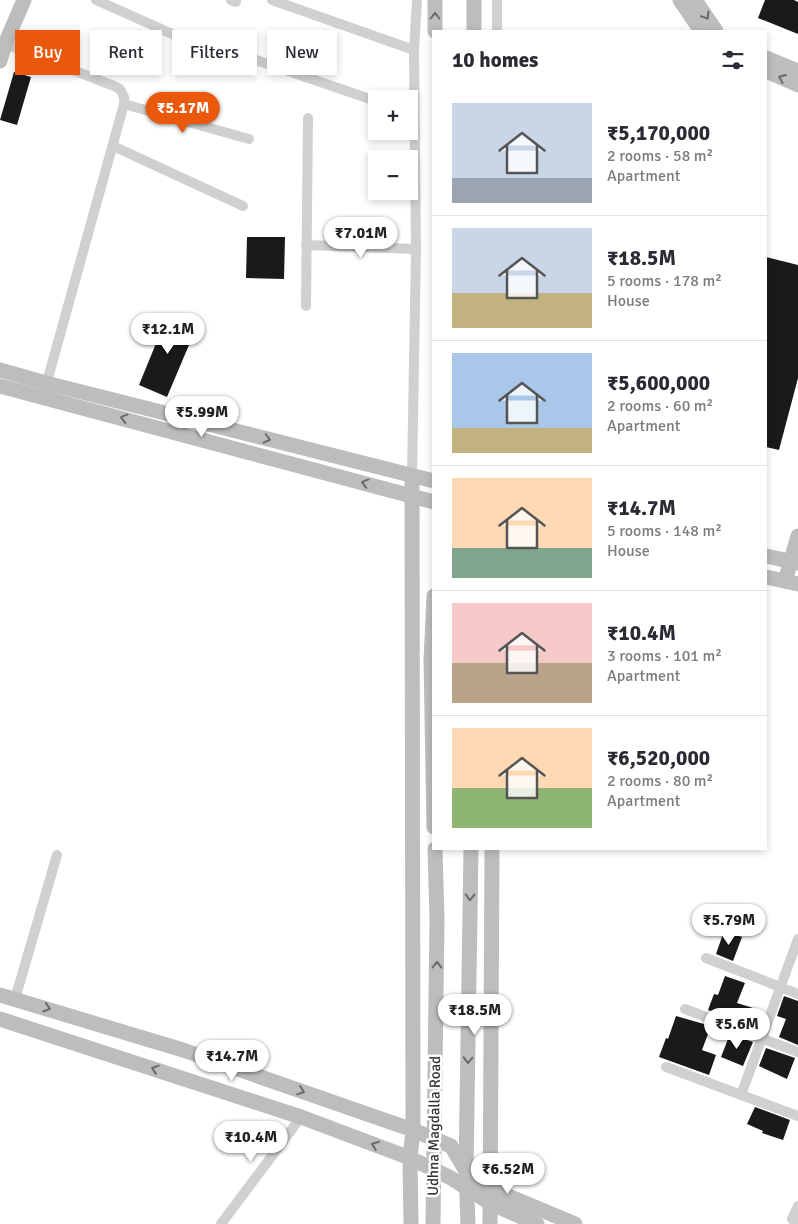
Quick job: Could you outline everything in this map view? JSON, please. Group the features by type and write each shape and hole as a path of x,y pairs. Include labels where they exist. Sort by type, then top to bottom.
{"street":[{"path":"0,61 2,43 24,0"},
{"path":"96,0 172,34"},
{"path":"272,0 414,50"},
{"path":"435,0 435,30"},
{"path":"474,0 474,30"},
{"path":"497,0 497,30"},
{"path":"680,0 700,30"},
{"path":"696,0 715,30"},
{"path":"413,90 414,1"},
{"path":"2,43 114,86 120,89 124,97 124,104 113,146 45,390"},
{"path":"767,58 798,71"},
{"path":"257,60 368,98"},
{"path":"767,71 798,85"},
{"path":"124,104 249,140"},
{"path":"306,306 308,118"},
{"path":"411,1224 410,1158 414,1130 412,476 416,249 413,140"},
{"path":"113,146 243,206"},
{"path":"306,245 416,249"},
{"path":"0,370 45,390 432,501"},
{"path":"0,386 45,390 432,481"},
{"path":"767,577 792,583 798,536"},
{"path":"767,556 794,562"},
{"path":"432,645 432,722"},
{"name":"Udhna Magdalla Road","path":"433,1224 437,920 435,850"},
{"path":"468,1224 466,1171 471,850"},
{"path":"490,1224 492,850"},
{"path":"15,998 56,855"},
{"path":"741,1095 798,939"},
{"path":"706,958 798,994"},
{"path":"0,995 182,1050 435,1138 451,1146 466,1171 489,1188 575,1224"},
{"path":"685,1009 798,1052"},
{"path":"0,1019 301,1116 410,1158 433,1169 490,1203 538,1224"},
{"path":"666,1067 798,1116"},
{"path":"221,1224 301,1116"},
{"path":"798,1206 792,1219 798,1222"}],"building":[{"path":"765,0 794,0 798,2 798,34 758,18"},
{"path":"14,72 15,75 31,77 17,125 0,120"},
{"path":"247,237 285,237 284,279 246,278"},
{"path":"767,257 798,265 798,378 779,450 767,447"},
{"path":"168,314 197,326 167,397 139,385"},
{"path":"724,931 742,937 733,961 716,954"},
{"path":"725,976 745,983 737,1003 763,1011 758,1029 708,1010 714,994 718,995"},
{"path":"784,996 798,1001 798,1045 779,1037 786,1019 777,1016"},
{"path":"676,1016 711,1026 702,1050 716,1055 709,1075 659,1057"},
{"path":"730,1034 753,1042 743,1066 721,1057"},
{"path":"766,1048 795,1058 787,1079 759,1066"},
{"path":"755,1107 790,1120 783,1140 762,1133 763,1131 747,1124"}]}
